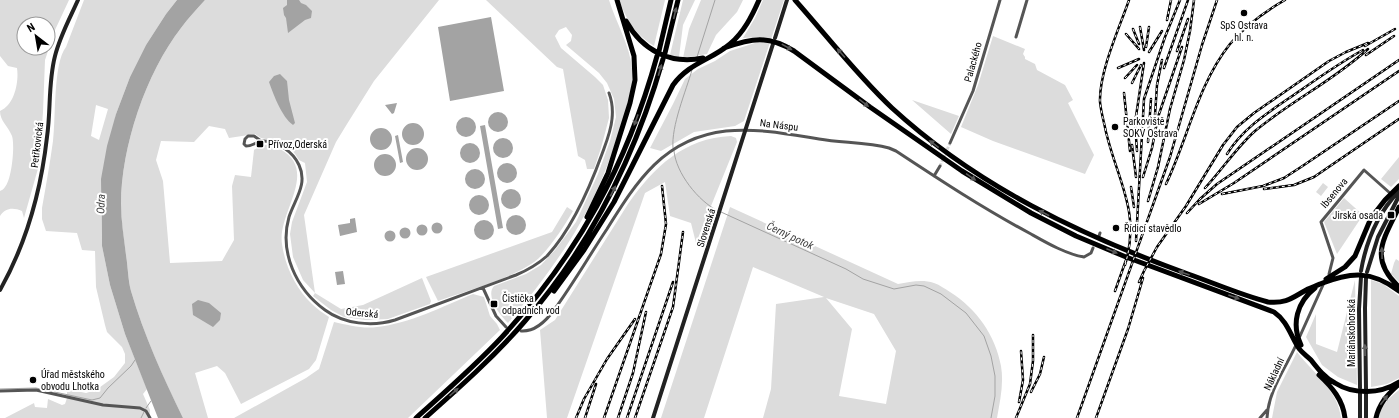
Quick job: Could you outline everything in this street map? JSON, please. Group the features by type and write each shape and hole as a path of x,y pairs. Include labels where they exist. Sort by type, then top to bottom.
{"highway":[{"path":"546,284 586,219 608,173 630,103 635,80 634,56 617,0"},
{"path":"416,418 480,360 502,337 546,284 578,239 603,196 628,145 649,86 671,0"},
{"path":"425,418 484,365 525,322 586,240 611,195 634,145 655,88 678,0"},
{"path":"538,305 548,298 561,282 584,250 610,208 673,84 691,67 724,48 736,38 746,26 759,0"},
{"path":"795,0 885,101 936,145 965,166 1051,217 1108,243 1171,268 1268,302 1276,303 1285,301 1301,294 1308,288 1322,285"},
{"path":"619,6 629,26 638,39 651,50 673,59 693,60 711,56"},
{"path":"724,48 746,40 761,39 775,41 788,47 870,107 972,178 1013,203 1076,236 1161,271 1274,312 1286,323 1298,347 1325,376 1335,383 1346,388 1362,392 1378,390 1398,383"},
{"path":"1345,418 1343,407 1338,396 1318,374 1301,346 1297,336 1296,319 1299,308 1311,291 1340,274 1355,256 1371,218 1377,209 1399,186"},
{"path":"1399,207 1383,242 1381,251 1385,270 1392,280 1399,286"},
{"path":"1340,274 1364,275 1380,279 1399,291"},
{"path":"1376,418 1381,403 1398,383"}],"street":[{"name":"Petřkovická","path":"0,290 2,282 19,252 33,208 48,136 53,64 62,34 78,0"},
{"path":"775,38 787,0"},
{"name":"Palackého","path":"950,143 973,90 1000,0"},
{"path":"1016,37 1027,0"},
{"name":"Slovenská","path":"653,418 773,44"},
{"path":"506,327 496,316 483,288 535,266 550,253 566,229 591,183 609,135 613,113 609,93"},
{"name":"Na Náspu","path":"521,331 529,331 551,315 634,187 648,170 666,155 684,144 712,134 726,131 746,130 778,132 885,147 896,151 1006,220 1070,253 1084,257 1091,253 1093,248"},
{"name":"Oderská","path":"261,141 252,146 246,146 244,144 244,139 248,136 254,136 261,141 272,143 284,148 295,158 300,168 302,176 301,187 290,214 287,226 288,256 292,270 309,297 327,312 335,317 352,322 381,323 395,320 483,288"},
{"path":"934,176 940,166"},
{"name":"Ibsenova","path":"1329,274 1333,258 1321,222 1364,170 1391,194"},
{"path":"1361,271 1366,250 1377,222 1399,191"},
{"path":"1367,272 1378,237 1399,196"},
{"name":"Mariánskohorská","path":"1360,418 1359,309 1361,277"},
{"name":"Mariánskohorská","path":"1366,278 1366,418"},
{"path":"1300,336 1322,285"},
{"name":"Nákladní","path":"1267,418 1274,390 1296,346"},
{"path":"0,391 36,390 103,405 140,408 146,411 150,418"},
{"name":"Nákladní","path":"1260,418 1268,410"}],"shaded area":[{"path":"0,0 69,0 56,28 56,16 16,16 16,56 46,56 39,165 24,218 22,211 15,209 4,211 0,216 0,191 5,188 9,177 12,162 13,140 1,118 0,111 9,104 15,92 17,79 17,68 8,66 0,56"},
{"path":"84,0 177,0 146,45 130,77 116,114 101,210 102,246 110,285 125,334 147,389 143,394 150,410 150,418 5,418 34,403 35,407 47,408 48,399 62,405 65,404 67,389 86,393 96,390 114,377 125,363 125,354 122,347 107,332 105,325 96,287 95,251 82,250 77,233 46,231 42,219 42,208 53,141 57,78 59,65","holes":["96,105 108,109 99,140 91,136"]},
{"path":"177,0 205,0 168,46 147,88 138,112 125,159 121,204 131,291 154,356 183,418 158,418 125,334 110,285 102,246 101,179 107,146 116,114 130,77 146,45"},
{"path":"205,0 439,0 374,81 347,124 336,142 304,215 315,293 303,280 293,257 290,234 292,222 307,182 305,163 299,160 289,146 280,142 261,138 255,134 229,138 225,129 209,126 194,142 161,141 156,160 163,181 170,263 222,261 234,240 232,186 235,175 251,177 254,150 264,145 276,147 291,158 296,169 297,181 282,232 283,252 296,284 314,306 329,317 316,360 309,369 241,404 225,373 217,366 195,373 208,418 183,418 154,356 131,291 122,217 122,182 125,159 131,135 147,88 157,66 168,46"},
{"path":"287,0 299,0 312,11 311,18 305,20 288,33 283,8 287,5"},
{"path":"486,0 609,0 629,51 632,69 630,97 598,189 586,213 555,263 537,288 508,323 492,300 491,295 494,286 526,274 541,265 555,250 576,222 598,174 610,141 616,117 614,99 607,83 599,73 566,45 571,41 572,35 566,27 559,30 555,36 561,48 603,85 608,100 609,118 601,148 594,169 587,169 585,160 578,156 563,69 557,67"},
{"path":"619,0 665,0 654,46 642,37 632,26"},
{"path":"683,0 695,0 683,25 679,57 670,55"},
{"path":"701,0 743,0 737,12 716,35 707,54 683,58 689,29"},
{"path":"763,0 784,0 744,121 735,126 694,132 661,151 650,148 685,79 698,69 715,61 730,51 758,42 759,37 743,38 755,18"},
{"path":"491,17 504,91 450,101 438,27"},
{"path":"993,36 1025,49 1023,54 1025,59 1035,64 1037,70 1065,85 1073,100 1068,103 1094,155 1085,174 993,141 961,127 978,85"},
{"path":"280,74 287,81 289,100 295,123 293,125 282,112 269,82 274,76"},
{"path":"912,100 959,116 951,134"},
{"path":"397,103 394,113 392,114 385,105"},
{"path":"498,112 505,115 508,122 505,129 498,132 491,129 488,122 491,115"},
{"path":"466,117 473,120 476,127 473,134 466,137 459,134 456,127 459,120"},
{"path":"413,123 421,126 424,134 421,142 413,145 405,142 402,134 405,126"},
{"path":"485,125 503,228 498,229 480,126"},
{"path":"381,128 389,131 392,139 389,147 381,150 373,147 370,139 373,131"},
{"path":"398,135 403,162 400,163 395,136"},
{"path":"731,136 736,138 737,142 696,243 691,223 670,216 665,182 645,193 567,418 547,418 540,330 555,320 628,204 648,178 672,157 685,149 699,142"},
{"path":"503,138 510,141 513,148 510,155 503,158 496,155 493,148 496,141"},
{"path":"470,143 477,146 480,153 477,160 470,163 463,160 460,153 463,146"},
{"path":"417,148 425,151 428,159 425,167 417,170 409,167 406,159 409,151"},
{"path":"385,154 393,157 396,165 393,173 385,176 377,173 374,165 377,157"},
{"path":"1399,157 1399,179 1391,187 1381,179"},
{"path":"507,163 514,166 517,173 514,180 507,183 500,180 497,173 500,166"},
{"path":"475,169 482,172 485,179 482,186 475,189 468,186 465,179 468,172"},
{"path":"1323,183 1328,187 1321,196 1316,192"},
{"path":"511,189 518,192 521,199 518,206 511,209 504,206 501,199 504,192"},
{"path":"479,195 486,198 489,205 486,212 479,215 472,212 469,205 472,198"},
{"path":"1344,198 1363,215 1337,254 1324,222"},
{"path":"567,207 573,211 570,217 541,256 532,263 507,276 438,301 426,277 552,232"},
{"path":"730,207 898,284 925,281 940,286 969,306 983,324 994,344 1002,373 1002,386 997,418 763,418 771,389 776,304 824,297 753,267 704,418 661,418","holes":["826,298 874,314 896,351 886,404 839,396 852,329"]},
{"path":"516,215 523,218 526,225 523,232 516,235 509,232 506,225 509,218"},
{"path":"355,218 357,232 340,236 338,225 350,223 350,219"},
{"path":"484,220 491,223 494,230 491,237 484,240 477,237 474,230 477,223"},
{"path":"437,222 441,224 443,228 441,232 437,234 433,232 431,228 433,224"},
{"path":"422,224 426,226 428,230 426,234 422,236 418,234 416,230 418,226"},
{"path":"405,227 409,229 411,233 409,237 405,239 401,237 399,233 401,229"},
{"path":"390,230 394,232 396,236 394,240 390,242 386,240 384,236 386,232"},
{"path":"1396,259 1399,261 1399,282 1391,274"},
{"path":"343,271 345,284 337,285 335,272"},
{"path":"422,278 431,301 430,304 388,319 366,320 344,317 331,310 313,296 315,293 341,309 363,305"},
{"path":"1355,280 1357,385 1338,377 1322,365 1306,337 1316,314 1316,344 1337,352"},
{"path":"1371,280 1383,284 1399,296 1399,378 1387,384 1371,387"},
{"path":"473,294 484,297 490,316 500,330 408,418 234,418 306,378 319,369 334,322 366,327 389,325 426,314"},
{"path":"198,300 209,303 221,313 220,320 213,327 193,315 192,304"},
{"path":"1297,352 1330,390 1339,408 1341,418 1272,418 1277,392"},
{"path":"1399,390 1399,418 1379,418 1383,406"}],"waterway":[{"name":"Černý potok","path":"697,57 715,0"},
{"name":"Černý potok","path":"673,148 674,129 692,70"},
{"name":"Černý potok","path":"674,151 679,168 689,186 703,200 718,211"},
{"name":"Černý potok","path":"721,212 846,269 863,279 894,289 916,285 924,286 941,294 966,313 984,336 991,356 995,376 995,396 991,418"},
{"path":"0,389 36,388 92,400 100,398 135,360"},
{"path":"146,408 151,401"},
{"path":"141,418 144,412"}],"tunnel":[{"path":"940,166 950,143"}],"railway":[{"path":"1125,265 1129,246 1129,213 1122,182 1106,132 1100,102 1106,64 1129,0"},
{"path":"1167,20 1171,0"},
{"path":"1136,241 1144,99 1165,37 1180,0"},
{"path":"1164,68 1188,0"},
{"path":"1148,201 1158,167 1170,109 1184,60 1194,0"},
{"path":"1077,418 1170,157 1202,45 1217,0"},
{"path":"1166,184 1201,94 1219,60 1230,44 1248,25 1262,14 1285,0"},
{"path":"1177,51 1188,19"},
{"path":"1140,27 1144,50"},
{"path":"1146,47 1149,27"},
{"path":"1133,29 1139,44"},
{"path":"1365,46 1395,29"},
{"path":"1149,52 1162,31"},
{"path":"1126,34 1139,49"},
{"path":"1366,55 1394,36"},
{"path":"1139,282 1157,247 1186,206 1223,145 1237,127 1254,113 1329,61 1368,43"},
{"path":"1143,177 1152,148 1158,117 1182,47"},
{"path":"1205,188 1255,131 1283,110 1341,71 1368,49"},
{"path":"1227,154 1242,134 1261,118 1331,69 1363,50"},
{"path":"1118,68 1139,59"},
{"path":"1155,115 1157,85 1162,60"},
{"path":"1187,213 1217,184 1399,60"},
{"path":"1137,151 1135,123 1144,63"},
{"path":"1125,78 1137,65"},
{"path":"1132,83 1141,65"},
{"path":"1199,204 1234,183 1399,71"},
{"path":"1124,93 1130,151"},
{"path":"1148,142 1151,99"},
{"path":"1222,194 1263,186 1284,178 1399,101"},
{"path":"1264,189 1294,185 1314,177 1399,119"},
{"path":"1132,145 1136,177"},
{"path":"604,418 661,254 666,224 662,186"},
{"path":"1131,187 1134,207"},
{"path":"635,418 673,307 683,232"},
{"path":"1115,291 1126,260"},
{"path":"1096,418 1128,329 1143,278"},
{"path":"627,418 673,282"},
{"path":"618,418 633,373 646,312"},
{"path":"576,418 584,399 607,359 635,319"},
{"path":"1016,418 1030,384 1033,361 1033,335"},
{"path":"1019,402 1023,380 1021,351"},
{"path":"1031,392 1040,374 1044,357"},
{"path":"585,418 596,384"}],"place":[{"name":"SpS Ostrava hl. n.","path":"1244,13"},
{"name":"Parkoviště SOKV Ostrava","path":"1115,127"},
{"name":"Přívoz,Oderská","path":"260,144"},
{"name":"Jirská osada","path":"1391,215"},
{"name":"Řídicí stavědlo","path":"1116,228"},
{"name":"Čistička odpadních vod","path":"494,304"},
{"name":"Úřad městského obvodu Lhotka","path":"33,380"}],"water label":[{"name":"Odra","path":"101,204"}]}
